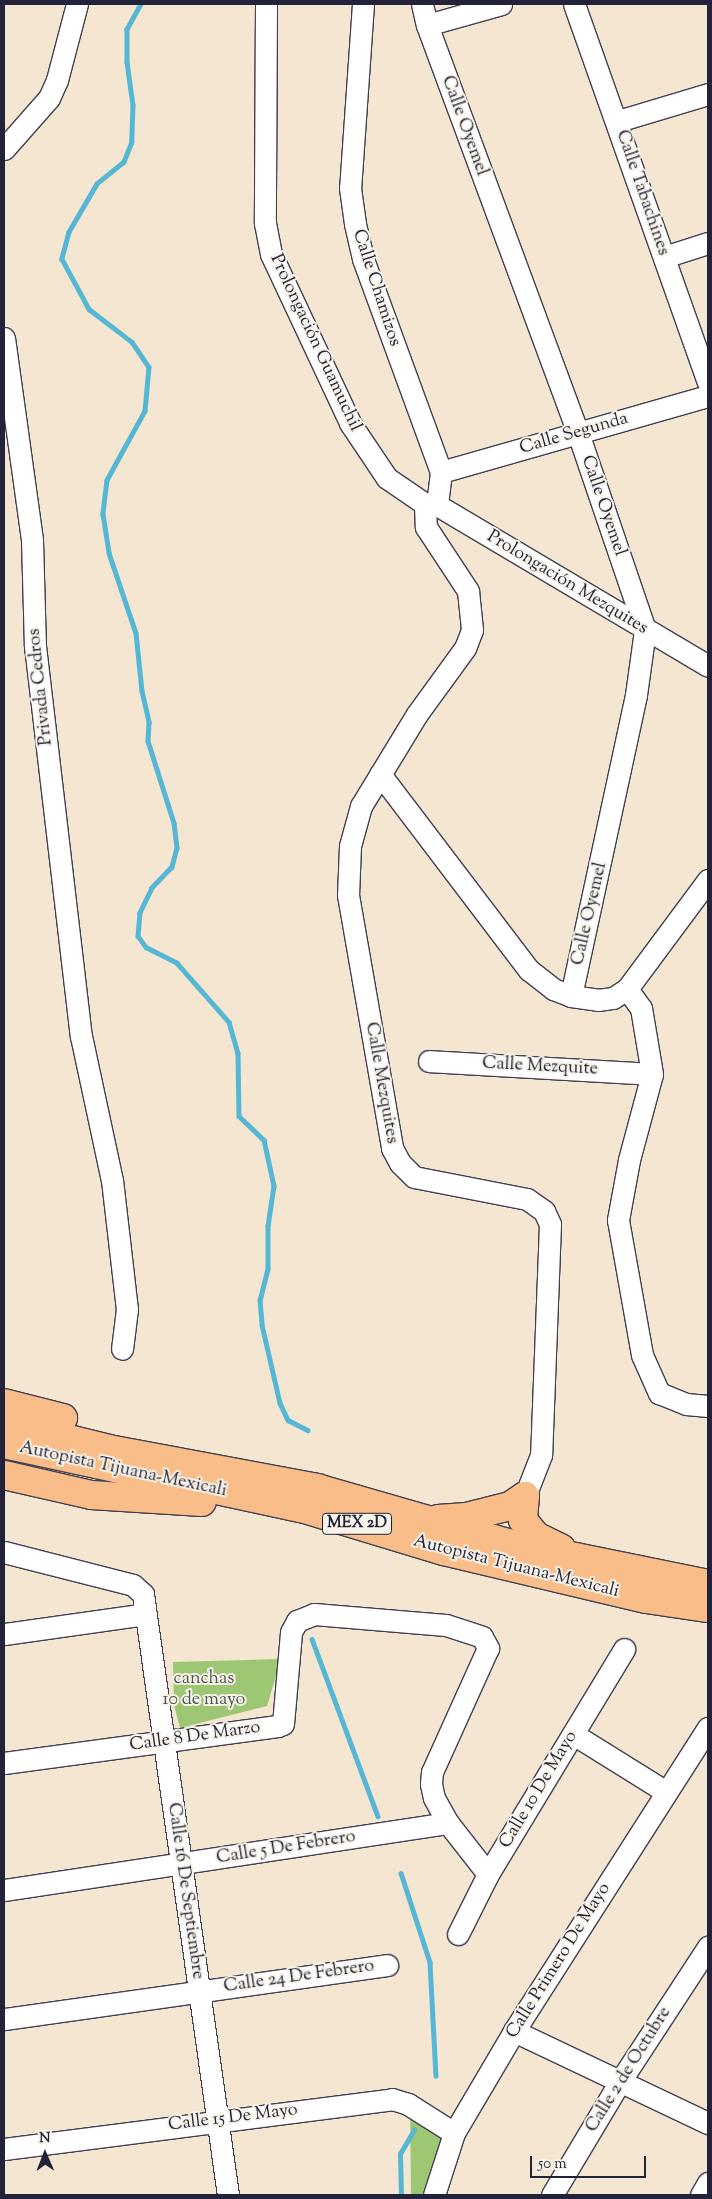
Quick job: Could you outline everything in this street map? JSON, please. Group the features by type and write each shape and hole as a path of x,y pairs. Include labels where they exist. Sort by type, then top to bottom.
{"highway":[{"path":"4,1403 218,1456 309,1498"},
{"name":"Autopista Tijuana-Mexicali","path":"4,1423 309,1498 443,1552 646,1599 708,1608"},
{"name":"Autopista Tijuana-Mexicali","path":"4,1444 423,1520 589,1562 708,1584"},
{"path":"4,1475 91,1495 309,1498"},
{"path":"423,1520 466,1517 510,1506 525,1496"},
{"path":"525,1496 523,1520 536,1536 589,1562"}],"street":[{"path":"4,149 49,98 57,80 77,4"},
{"name":"Prolongación Guamuchil","path":"266,4 265,223 271,254 350,423 388,478 431,504"},
{"name":"Calle Chamizos","path":"363,4 350,188 354,224 364,259 441,472 431,504"},
{"name":"Calle Oyemel","path":"422,4 427,25 578,433 644,630 636,696 571,996"},
{"path":"427,25 501,4"},
{"name":"Calle Tabachines","path":"574,4 618,121 708,382"},
{"path":"618,121 708,94"},
{"path":"664,257 708,243"},
{"name":"Privada Cedros","path":"4,338 32,540 35,646 81,1036 112,1180 128,1309 122,1348"},
{"name":"Calle Segunda","path":"441,472 708,396"},
{"name":"Prolongación Mezquites","path":"431,504 708,666"},
{"name":"Calle Mezquites","path":"431,504 426,527 468,591 472,630 465,648 380,774 361,806 350,846 347,873 348,895 392,1148 400,1163 414,1177 526,1200 544,1211 550,1224 541,1455 525,1496"},
{"path":"380,774 529,970 553,989 571,996 598,1000 613,998 627,989 708,880"},
{"path":"627,989 641,1008 652,1074 629,1160 618,1220 649,1376 659,1393 686,1404 708,1406"},
{"name":"Calle Mezquite","path":"429,1061 652,1074"},
{"name":"Calle 16 De Septiembre","path":"4,1552 140,1587 146,1614 165,1741 198,1991 228,2195"},
{"path":"4,1634 146,1614"},
{"name":"Calle 8 De Marzo","path":"4,1763 283,1724 291,1632 296,1621 314,1614 446,1625 482,1637 487,1642 488,1648 432,1772 431,1784 434,1798 448,1823"},
{"name":"Calle 10 De Mayo","path":"458,1934 488,1874 624,1649"},
{"name":"Calle Primero De Mayo","path":"434,2195 454,2133 514,2031 708,1728"},
{"path":"573,1734 666,1792"},
{"path":"448,1823 488,1874"},
{"name":"Calle 5 De Febrero","path":"4,1890 182,1865 448,1823"},
{"name":"Calle 2 de Octubre","path":"552,2195 619,2083 708,1946"},
{"name":"Calle 24 De Febrero","path":"4,2019 387,1964"},
{"path":"514,2031 619,2083 708,2123"},
{"name":"Calle 15 De Mayo","path":"4,2149 217,2120 392,2100 408,2104 454,2133"},
{"path":"700,2195 708,2183"}],"green space":[{"name":"canchas 10 de mayo","path":"281,1659 267,1706 180,1728 174,1705 173,1662"},
{"path":"410,2101 452,2129 431,2195 411,2195"}],"waterway":[{"path":"141,4 127,29 127,62 133,105 132,142 124,162 97,184 69,232 62,259 89,309 132,342 149,367 145,411 107,480 103,514 109,553 136,633 142,691 149,722 148,741 174,823 177,848 172,867 152,888 140,913 138,936 146,947 177,963 229,1022 238,1053 239,1116 264,1140 274,1186 268,1226 268,1269 260,1300 262,1325 280,1403 288,1420 308,1430"},
{"path":"312,1639 378,1816"},
{"path":"401,1873 430,1962 436,2076"},
{"path":"401,2195 400,2154 414,2130"}]}
